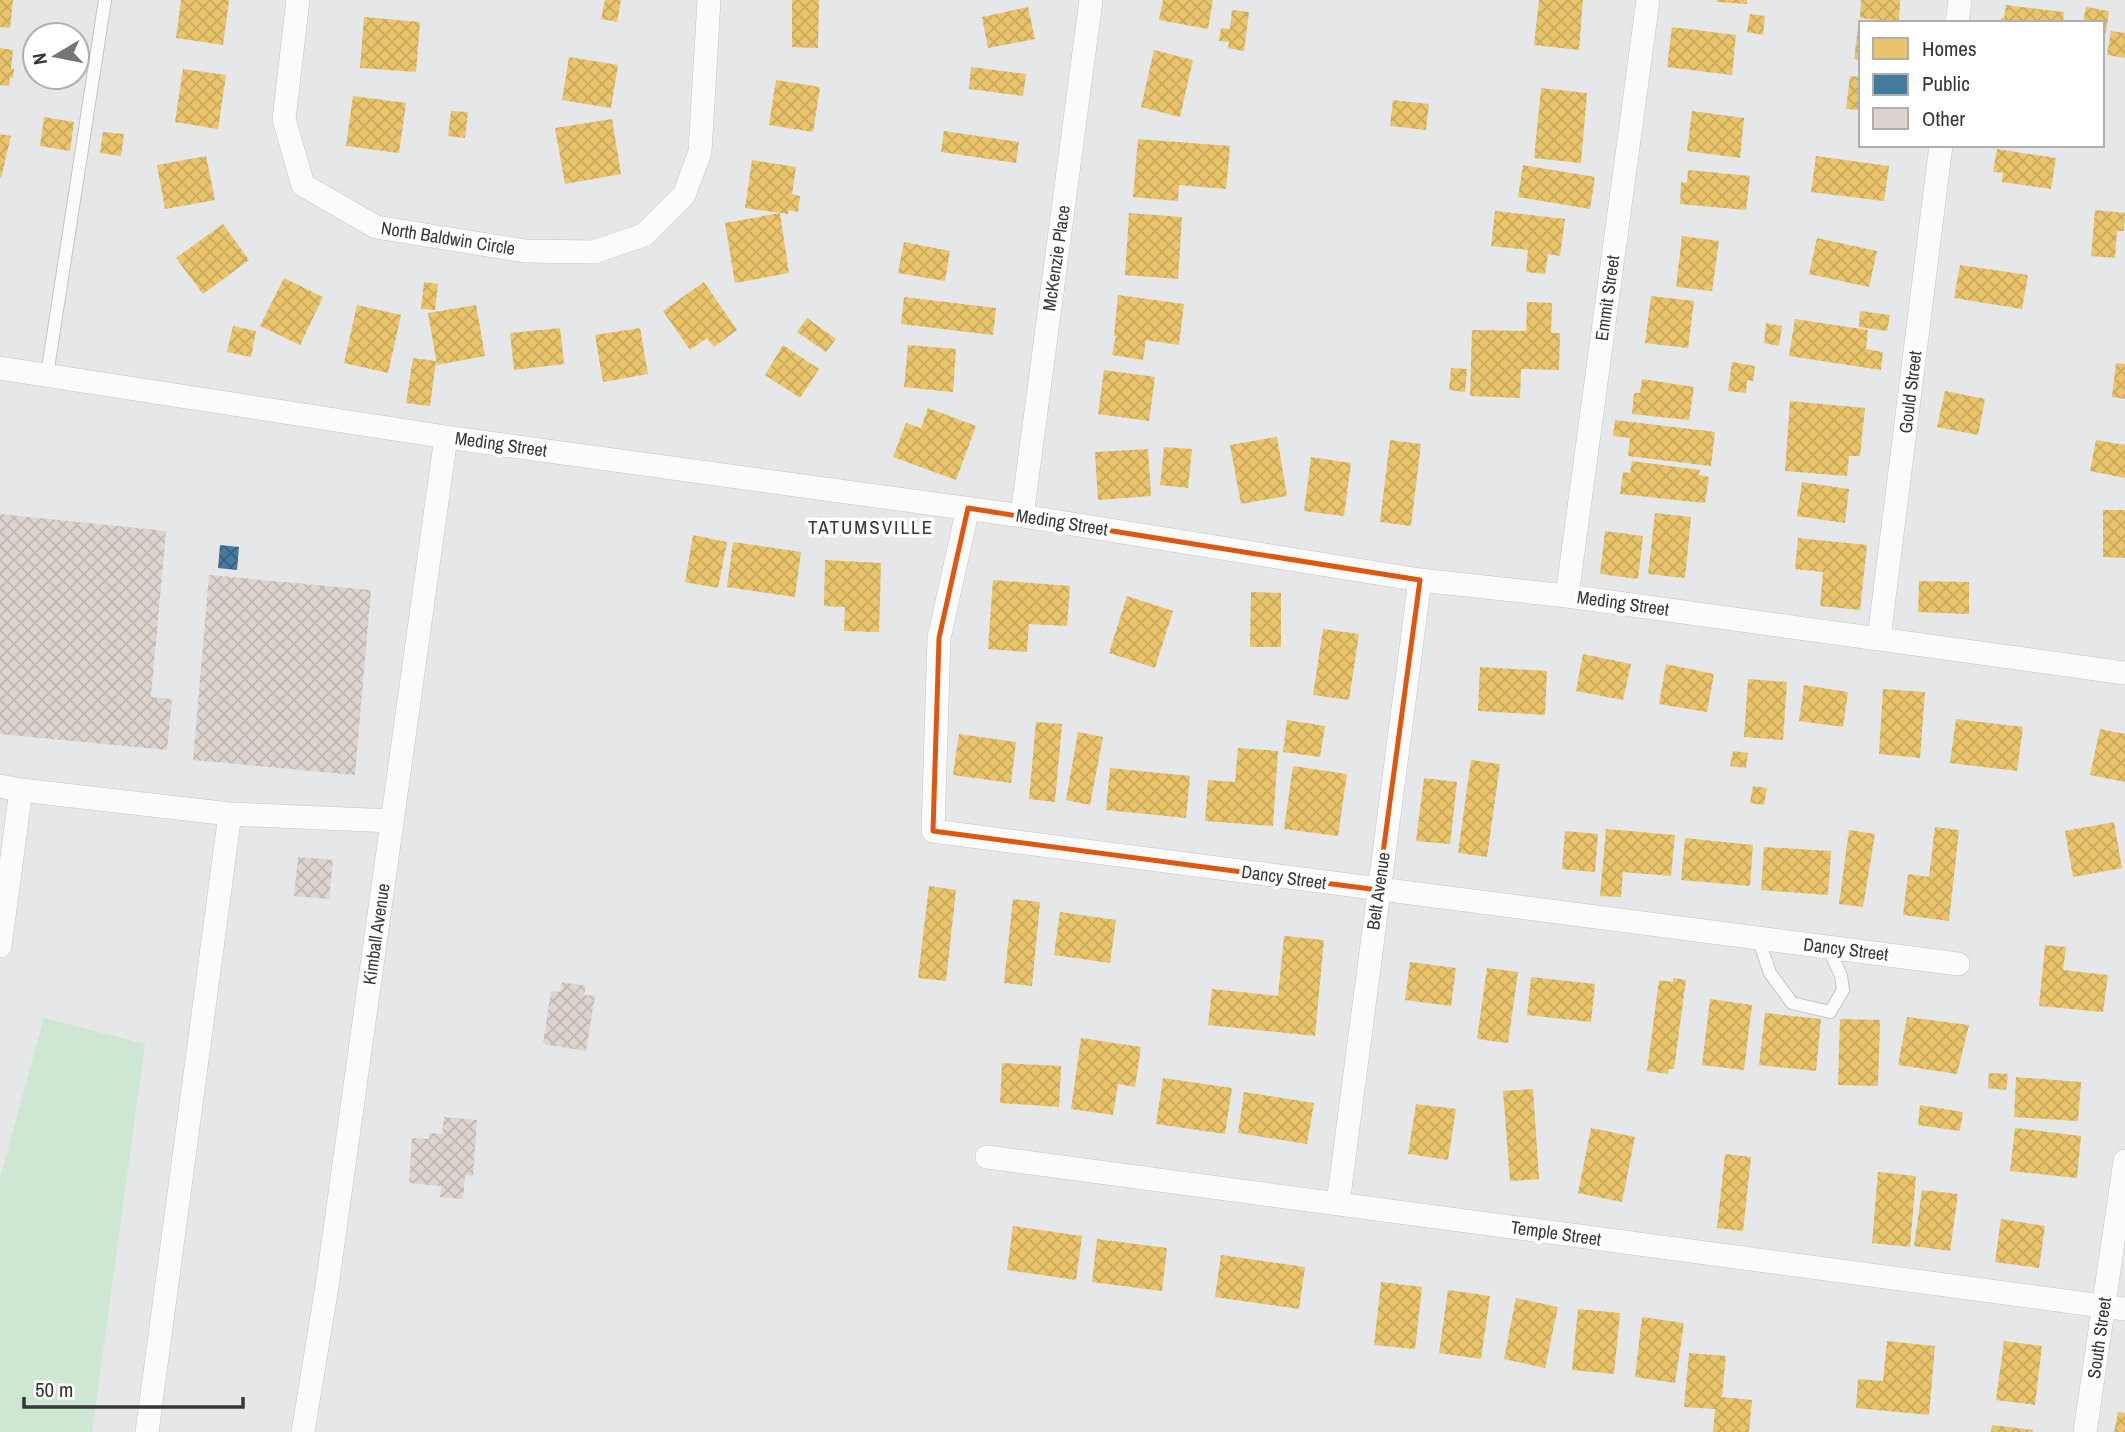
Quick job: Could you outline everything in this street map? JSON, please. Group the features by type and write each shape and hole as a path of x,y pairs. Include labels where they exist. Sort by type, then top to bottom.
{"street":[{"name":"North Baldwin Circle","path":"298,0 284,119 303,185 376,228 525,251 594,252 644,235 684,195 700,152 709,0"},
{"name":"McKenzie Place","path":"1022,516 1091,0"},
{"name":"Emmit Street","path":"1567,596 1648,0"},
{"path":"1957,21 1960,0"},
{"name":"Gould Street","path":"1879,638 1941,147"},
{"name":"Meding Street","path":"0,368 446,436 1022,516 1420,580 1567,596 2125,673"},
{"name":"Kimball Avenue","path":"303,1432 327,1286 446,436"},
{"name":"Dancy Street","path":"968,508 939,638 933,831 1958,964"},
{"name":"Belt Avenue","path":"1338,1203 1420,580"},
{"path":"0,946 11,788 230,814 392,821"},
{"path":"147,1432 230,814"},
{"name":"Temple Street","path":"987,1157 2114,1307"},
{"name":"South Street","path":"2085,1432 2114,1307 2125,1161"}],"lane":[{"path":"47,375 105,0"},
{"path":"1758,938 1770,973 1792,1003 1830,1012 1843,990 1841,976 1828,947"}],"highlighted area":[{"path":"968,508 1420,580 1378,890 933,831 939,638"}],"green space":[{"path":"44,1018 145,1044 92,1432 0,1432 0,1178"}],"building: Homes":[{"path":"0,0 13,0 10,28 0,27"},
{"path":"181,0 229,0 223,45 176,38"},
{"path":"605,0 621,0 617,22 601,19"},
{"path":"792,0 819,0 818,48 792,47"},
{"path":"1163,0 1213,0 1208,29 1159,20"},
{"path":"1539,0 1583,0 1579,50 1534,45"},
{"path":"1747,0 1747,4 1717,2"},
{"path":"1861,0 1900,0 1899,21 1860,18"},
{"path":"2006,5 2064,12 2063,21 2001,21 2001,18 2004,18"},
{"path":"1028,7 1035,39 988,48 982,17"},
{"path":"2086,7 2109,11 2106,33 2104,21 2083,21"},
{"path":"1232,10 1249,12 1244,51 1228,48 1229,42 1219,41 1221,28 1230,29"},
{"path":"1750,14 1765,16 1763,35 1747,32"},
{"path":"364,17 420,22 416,72 360,68"},
{"path":"1672,27 1736,35 1732,75 1667,67"},
{"path":"1858,28 1859,28 1859,60 1854,59"},
{"path":"2111,31 2125,33 2125,58 2107,55"},
{"path":"0,48 13,50 13,78 10,77 9,86 0,85"},
{"path":"1154,50 1193,60 1180,117 1141,107"},
{"path":"569,57 618,65 611,108 562,100"},
{"path":"971,67 1026,74 1023,96 969,89"},
{"path":"183,69 226,75 218,129 175,122"},
{"path":"1850,76 1859,77 1859,110 1846,109"},
{"path":"776,80 820,87 813,132 769,125"},
{"path":"1541,88 1587,93 1581,163 1534,158"},
{"path":"353,96 406,103 399,153 346,146"},
{"path":"1393,100 1429,104 1426,130 1390,126"},
{"path":"451,111 468,112 465,138 448,136"},
{"path":"1692,111 1744,118 1740,158 1687,151"},
{"path":"44,117 74,122 70,151 40,146"},
{"path":"612,119 621,174 565,184 555,128"},
{"path":"944,131 1019,142 1016,163 941,152"},
{"path":"103,132 124,134 121,156 100,153"},
{"path":"0,134 11,136 1,178 0,177"},
{"path":"1138,139 1230,146 1226,189 1179,185 1178,201 1133,197"},
{"path":"1997,149 2056,158 2051,189 2002,182 2003,173 1993,172"},
{"path":"206,156 215,200 165,209 157,165"},
{"path":"1816,156 1889,166 1884,201 1811,192"},
{"path":"752,160 796,167 792,194 800,196 798,212 789,210 788,214 745,208"},
{"path":"1523,165 1595,177 1590,209 1518,197"},
{"path":"1688,170 1750,176 1746,210 1680,204 1681,182 1687,183"},
{"path":"2095,210 2125,213 2124,231 2117,231 2115,258 2091,256"},
{"path":"1495,211 1565,219 1560,256 1548,254 1545,274 1526,272 1528,250 1491,246"},
{"path":"780,213 789,273 735,283 725,223"},
{"path":"1129,213 1182,217 1178,279 1125,275"},
{"path":"223,224 249,260 203,294 176,258"},
{"path":"1682,236 1719,241 1712,291 1676,287"},
{"path":"1817,238 1877,251 1869,287 1809,274"},
{"path":"904,242 950,251 945,281 898,273"},
{"path":"1960,265 2028,275 2022,309 1954,298"},
{"path":"284,278 323,297 300,345 260,326"},
{"path":"424,282 438,284 435,310 421,309"},
{"path":"704,282 737,330 714,347 707,338 690,350 663,311"},
{"path":"1118,295 1184,304 1179,345 1146,340 1143,360 1112,355"},
{"path":"1651,296 1694,301 1688,348 1645,343"},
{"path":"904,297 996,308 993,335 901,324"},
{"path":"1527,302 1552,303 1551,333 1560,333 1559,370 1521,369 1520,398 1470,396 1472,330 1526,331"},
{"path":"357,305 401,315 388,373 344,363"},
{"path":"476,305 485,356 437,365 428,313"},
{"path":"1860,311 1890,315 1887,331 1859,327"},
{"path":"807,318 836,339 826,352 797,332"},
{"path":"1795,319 1868,330 1866,349 1883,352 1881,370 1789,356"},
{"path":"1766,323 1782,326 1779,346 1764,343"},
{"path":"233,326 256,331 251,357 227,352"},
{"path":"560,328 564,364 514,370 510,333"},
{"path":"640,328 648,374 603,382 595,335"},
{"path":"783,345 819,369 800,398 765,375"},
{"path":"908,345 956,349 953,392 904,387"},
{"path":"413,358 436,361 430,406 406,403"},
{"path":"1732,362 1755,366 1753,381 1747,380 1746,393 1728,391"},
{"path":"2116,363 2125,364 2125,399 2112,397"},
{"path":"1451,368 1467,369 1465,392 1449,390"},
{"path":"1104,370 1155,377 1149,421 1098,414"},
{"path":"1642,379 1694,387 1689,420 1632,414 1634,393 1640,393"},
{"path":"1945,391 1985,399 1978,435 1937,427"},
{"path":"1790,401 1865,408 1860,456 1849,456 1847,476 1785,471"},
{"path":"928,408 976,426 956,480 893,457 906,423 921,428"},
{"path":"1615,420 1715,432 1711,466 1628,456 1630,438 1613,436"},
{"path":"1277,437 1287,496 1241,504 1230,445"},
{"path":"1390,440 1421,444 1411,526 1380,522"},
{"path":"2096,440 2125,445 2125,478 2090,471"},
{"path":"1164,447 1192,449 1188,488 1160,485"},
{"path":"1148,449 1151,496 1098,500 1095,452"},
{"path":"1311,457 1351,463 1344,516 1304,511"},
{"path":"1632,461 1700,470 1699,475 1709,477 1705,503 1620,494 1623,472 1630,473"},
{"path":"1802,482 1849,489 1845,523 1797,516"},
{"path":"2103,510 2125,510 2125,558 2103,557"},
{"path":"1655,513 1691,517 1685,578 1648,574"},
{"path":"1605,531 1643,536 1638,579 1600,574"},
{"path":"693,535 727,542 718,588 685,582"},
{"path":"1798,538 1867,545 1860,610 1820,606 1823,572 1795,569"},
{"path":"733,542 801,552 795,597 727,587"},
{"path":"825,560 881,563 879,632 844,631 845,607 824,606"},
{"path":"993,580 1070,586 1067,626 1029,624 1027,652 988,649"},
{"path":"1919,581 1969,582 1969,614 1918,612"},
{"path":"1251,592 1281,593 1281,647 1250,647"},
{"path":"1127,596 1173,611 1155,668 1109,653"},
{"path":"1323,629 1359,634 1349,700 1313,695"},
{"path":"1583,654 1631,664 1623,700 1576,691"},
{"path":"1666,664 1714,674 1707,712 1659,704"},
{"path":"1480,667 1547,671 1545,715 1478,711"},
{"path":"1748,679 1787,682 1783,740 1744,737"},
{"path":"1804,685 1848,692 1843,727 1799,721"},
{"path":"1883,689 1925,692 1920,758 1879,754"},
{"path":"1956,719 2023,727 2017,771 1950,763"},
{"path":"1287,720 1325,726 1320,757 1283,752"},
{"path":"1036,722 1062,724 1055,802 1029,799"},
{"path":"2100,729 2125,734 2125,782 2090,775"},
{"path":"1078,732 1103,737 1090,805 1066,800"},
{"path":"959,734 1016,742 1011,783 953,775"},
{"path":"1238,748 1278,751 1273,826 1205,821 1208,780 1235,782"},
{"path":"1733,751 1748,753 1746,768 1730,766"},
{"path":"1471,760 1500,764 1487,857 1458,853"},
{"path":"1293,766 1347,774 1338,836 1284,829"},
{"path":"1110,768 1190,776 1186,818 1106,810"},
{"path":"1424,778 1457,782 1450,844 1416,841"},
{"path":"1753,786 1767,788 1764,805 1750,803"},
{"path":"2114,822 2122,868 2073,877 2065,831"},
{"path":"1935,827 1959,830 1949,921 1903,915 1908,874 1929,877"},
{"path":"1606,829 1675,835 1671,876 1623,872 1621,897 1600,896"},
{"path":"1849,830 1875,834 1863,907 1839,904"},
{"path":"1565,831 1598,834 1595,872 1562,869"},
{"path":"1685,838 1753,845 1750,886 1681,880"},
{"path":"1764,847 1831,851 1828,895 1761,890"},
{"path":"929,886 956,890 946,981 918,978"},
{"path":"1013,899 1040,902 1032,986 1004,983"},
{"path":"1060,912 1116,920 1110,963 1054,955"},
{"path":"1284,936 1324,940 1315,1036 1208,1025 1212,989 1278,996"},
{"path":"2045,945 2066,947 2063,970 2108,975 2103,1012 2039,1006"},
{"path":"1410,962 1456,968 1451,1006 1405,1000"},
{"path":"1487,968 1518,972 1508,1043 1477,1039"},
{"path":"1531,977 1595,984 1591,1022 1527,1015"},
{"path":"1673,978 1686,980 1674,1069 1669,1069 1668,1074 1647,1071 1659,980 1673,982"},
{"path":"1710,999 1752,1005 1744,1070 1702,1065"},
{"path":"1765,1013 1821,1019 1816,1071 1759,1065"},
{"path":"1907,1017 1969,1025 1957,1074 1898,1065"},
{"path":"1840,1019 1880,1020 1878,1086 1838,1085"},
{"path":"1081,1038 1141,1047 1135,1087 1118,1084 1113,1115 1071,1109"},
{"path":"1002,1063 1061,1066 1059,1107 1000,1103"},
{"path":"1989,1073 2008,1074 2006,1090 1988,1088"},
{"path":"2016,1077 2081,1082 2078,1121 2014,1117"},
{"path":"1163,1078 1232,1088 1225,1134 1156,1124"},
{"path":"1533,1089 1539,1179 1510,1181 1503,1091"},
{"path":"1244,1092 1314,1103 1307,1144 1238,1133"},
{"path":"1416,1104 1456,1109 1448,1160 1408,1154"},
{"path":"1920,1105 1963,1112 1960,1131 1918,1125"},
{"path":"1591,1128 1635,1137 1622,1202 1578,1193"},
{"path":"2015,1128 2081,1136 2077,1178 2010,1171"},
{"path":"1725,1154 1751,1157 1743,1231 1717,1228"},
{"path":"1878,1172 1916,1176 1910,1247 1872,1243"},
{"path":"1922,1190 1958,1194 1950,1251 1914,1246"},
{"path":"2001,1219 2045,1226 2039,1268 1995,1262"},
{"path":"1013,1226 1082,1236 1076,1280 1007,1270"},
{"path":"1097,1239 1167,1248 1162,1291 1092,1282"},
{"path":"1221,1255 1305,1267 1299,1309 1215,1297"},
{"path":"1381,1282 1422,1287 1415,1349 1374,1345"},
{"path":"1448,1290 1490,1296 1481,1359 1439,1353"},
{"path":"1516,1298 1558,1307 1545,1368 1504,1359"},
{"path":"1578,1309 1620,1313 1614,1374 1572,1370"},
{"path":"1642,1317 1684,1323 1675,1383 1635,1377"},
{"path":"1887,1341 1935,1346 1929,1415 1856,1408 1858,1379 1883,1381"},
{"path":"2004,1341 2042,1346 2035,1405 1996,1400"},
{"path":"1689,1353 1726,1356 1722,1397 1752,1400 1749,1432 1713,1432 1715,1409 1684,1407"},
{"path":"2118,1412 2125,1413 2125,1432 2114,1432"},
{"path":"1992,1425 2033,1430 1991,1432"}],"building: Public":[{"path":"220,545 239,547 237,570 218,568"}],"building: Other":[{"path":"0,514 166,531 151,697 172,699 167,750 0,734"},
{"path":"209,575 371,590 355,775 193,760"},
{"path":"298,857 333,860 329,899 294,896"},
{"path":"562,982 586,986 584,995 595,996 586,1051 543,1044 551,991 560,992"},
{"path":"444,1117 477,1120 473,1176 465,1175 463,1199 440,1197 441,1186 409,1183 412,1138 429,1139 430,1133 442,1134"}],"district":[{"name":"TATUMSVILLE","path":"871,527"}]}
